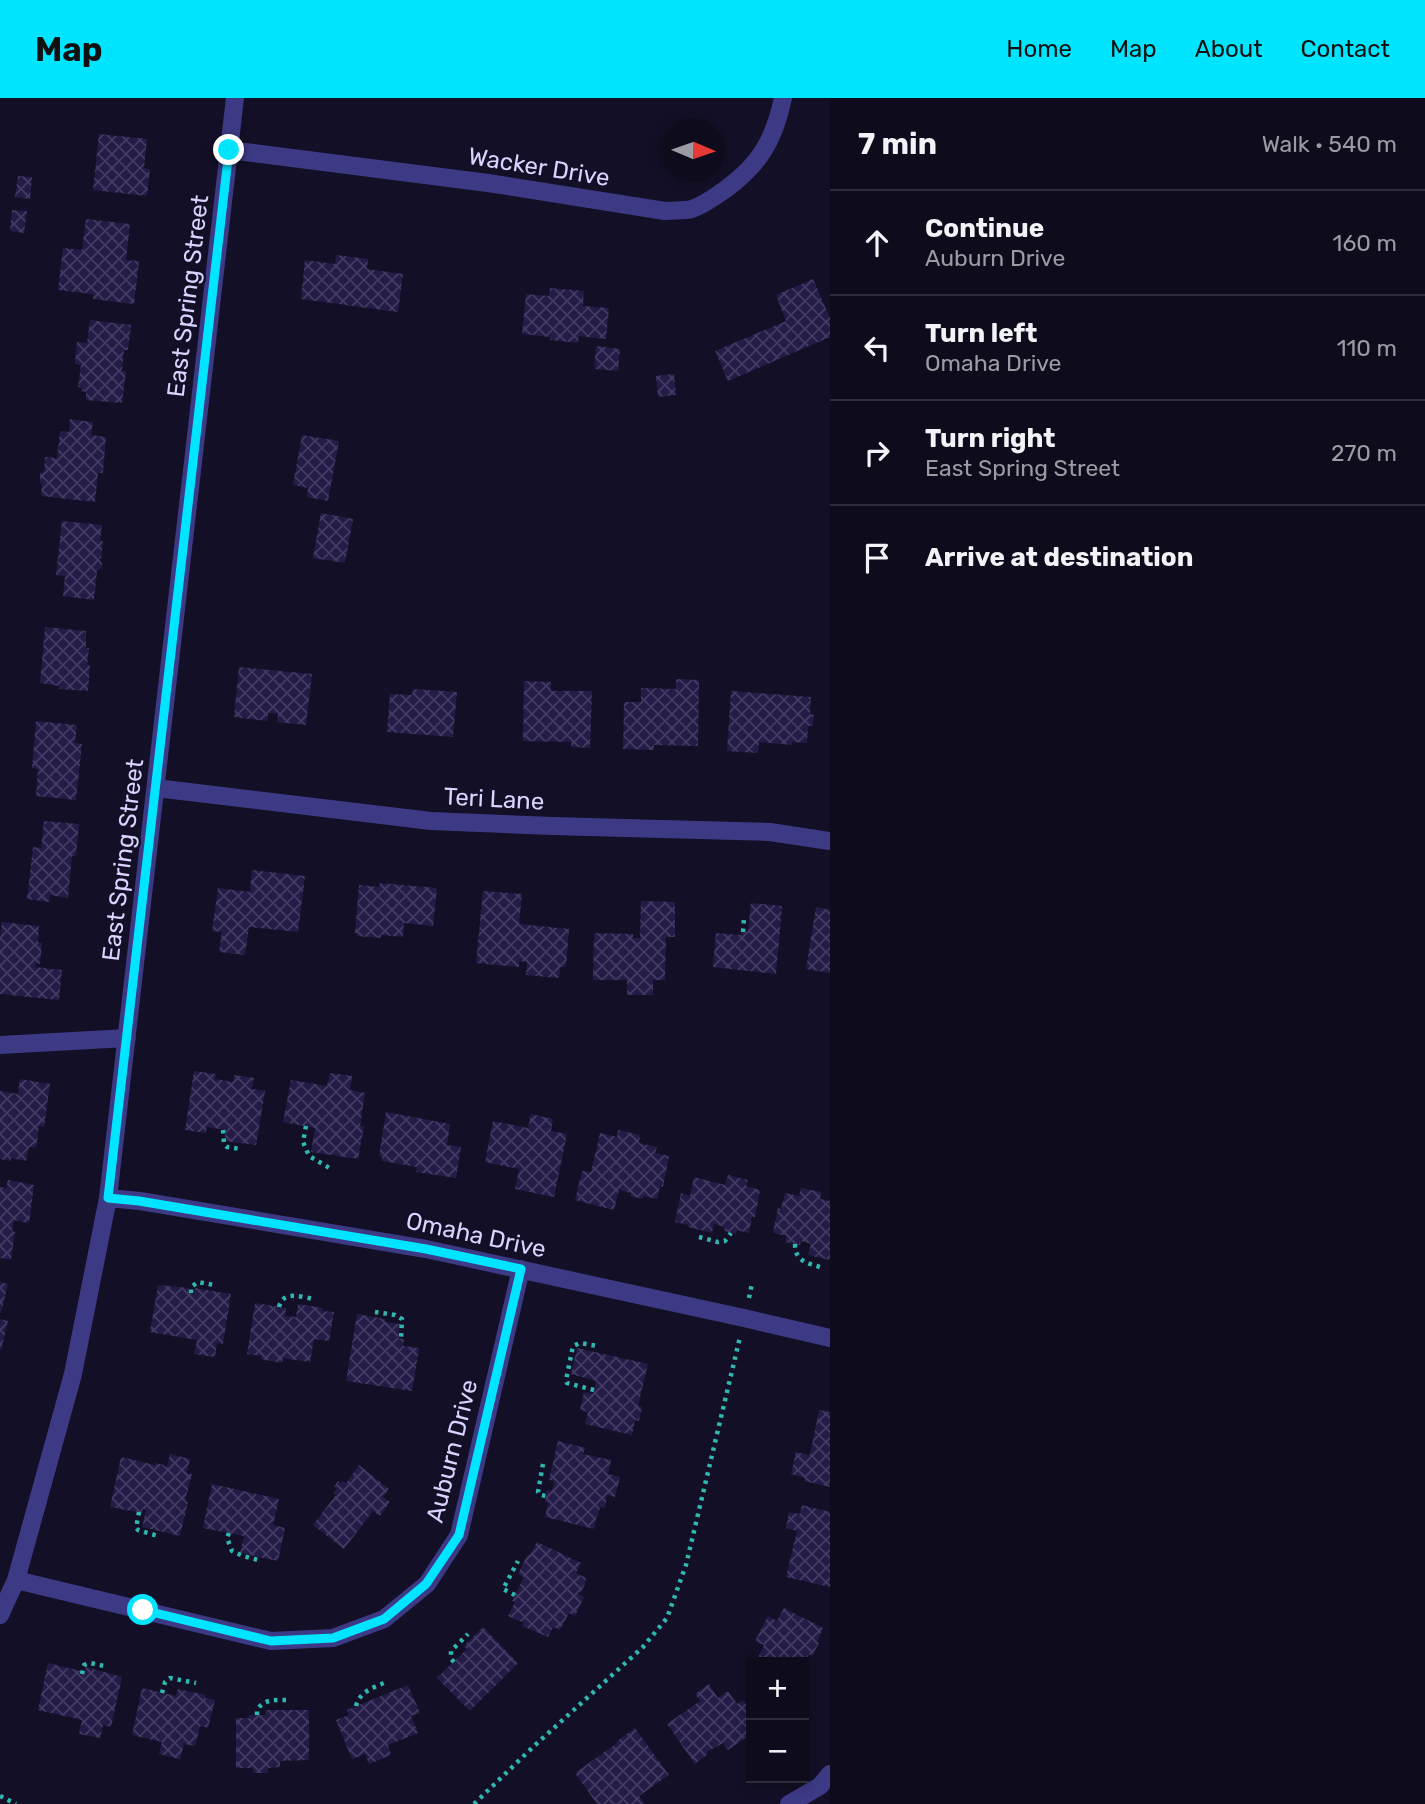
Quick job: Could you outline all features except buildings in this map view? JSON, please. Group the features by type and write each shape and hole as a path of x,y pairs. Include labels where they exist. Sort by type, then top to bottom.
{"street":[{"name":"East Spring Street","path":"0,1615 16,1580 73,1374 108,1198 235,98"},
{"name":"Wacker Drive","path":"229,150 488,183 665,211 692,209 716,196 745,174 764,152 778,120 783,98"},
{"name":"Teri Lane","path":"156,788 431,821 770,832 830,841"},
{"path":"0,1045 127,1038"},
{"name":"Omaha Drive","path":"108,1198 426,1249 830,1338"},
{"name":"Auburn Drive","path":"16,1580 271,1641 333,1638 384,1619 426,1584 459,1535 521,1269"},
{"path":"789,1804 820,1786 830,1774"}],"path":[{"path":"743,932 744,917"},
{"path":"306,1126 303,1142 309,1156 333,1170"},
{"path":"222,1130 224,1144 240,1149"},
{"path":"699,1237 718,1242 725,1241 730,1233"},
{"path":"795,1244 795,1252 799,1258 805,1263 823,1268"},
{"path":"191,1293 191,1287 198,1282 214,1284"},
{"path":"749,1299 752,1283"},
{"path":"279,1307 279,1302 289,1296 314,1299"},
{"path":"375,1312 395,1315 402,1319 401,1339"},
{"path":"474,1804 643,1647 667,1618 686,1565 740,1336"},
{"path":"594,1390 567,1383 566,1380 573,1346 580,1343 598,1346"},
{"path":"543,1464 538,1492 546,1496"},
{"path":"139,1512 136,1528 158,1536"},
{"path":"229,1533 227,1538 232,1551 258,1560"},
{"path":"515,1595 503,1589 518,1561"},
{"path":"454,1661 451,1651 468,1634"},
{"path":"82,1674 84,1665 90,1663 104,1666"},
{"path":"162,1693 165,1682 170,1678 196,1682"},
{"path":"356,1706 364,1692 386,1682"},
{"path":"257,1715 257,1710 263,1703 290,1700"},
{"path":"0,1796 16,1804"}],"route":[{"path":"143,1610 271,1641 333,1638 384,1619 426,1584 459,1535 521,1269 426,1249 108,1198 229,150"}]}
